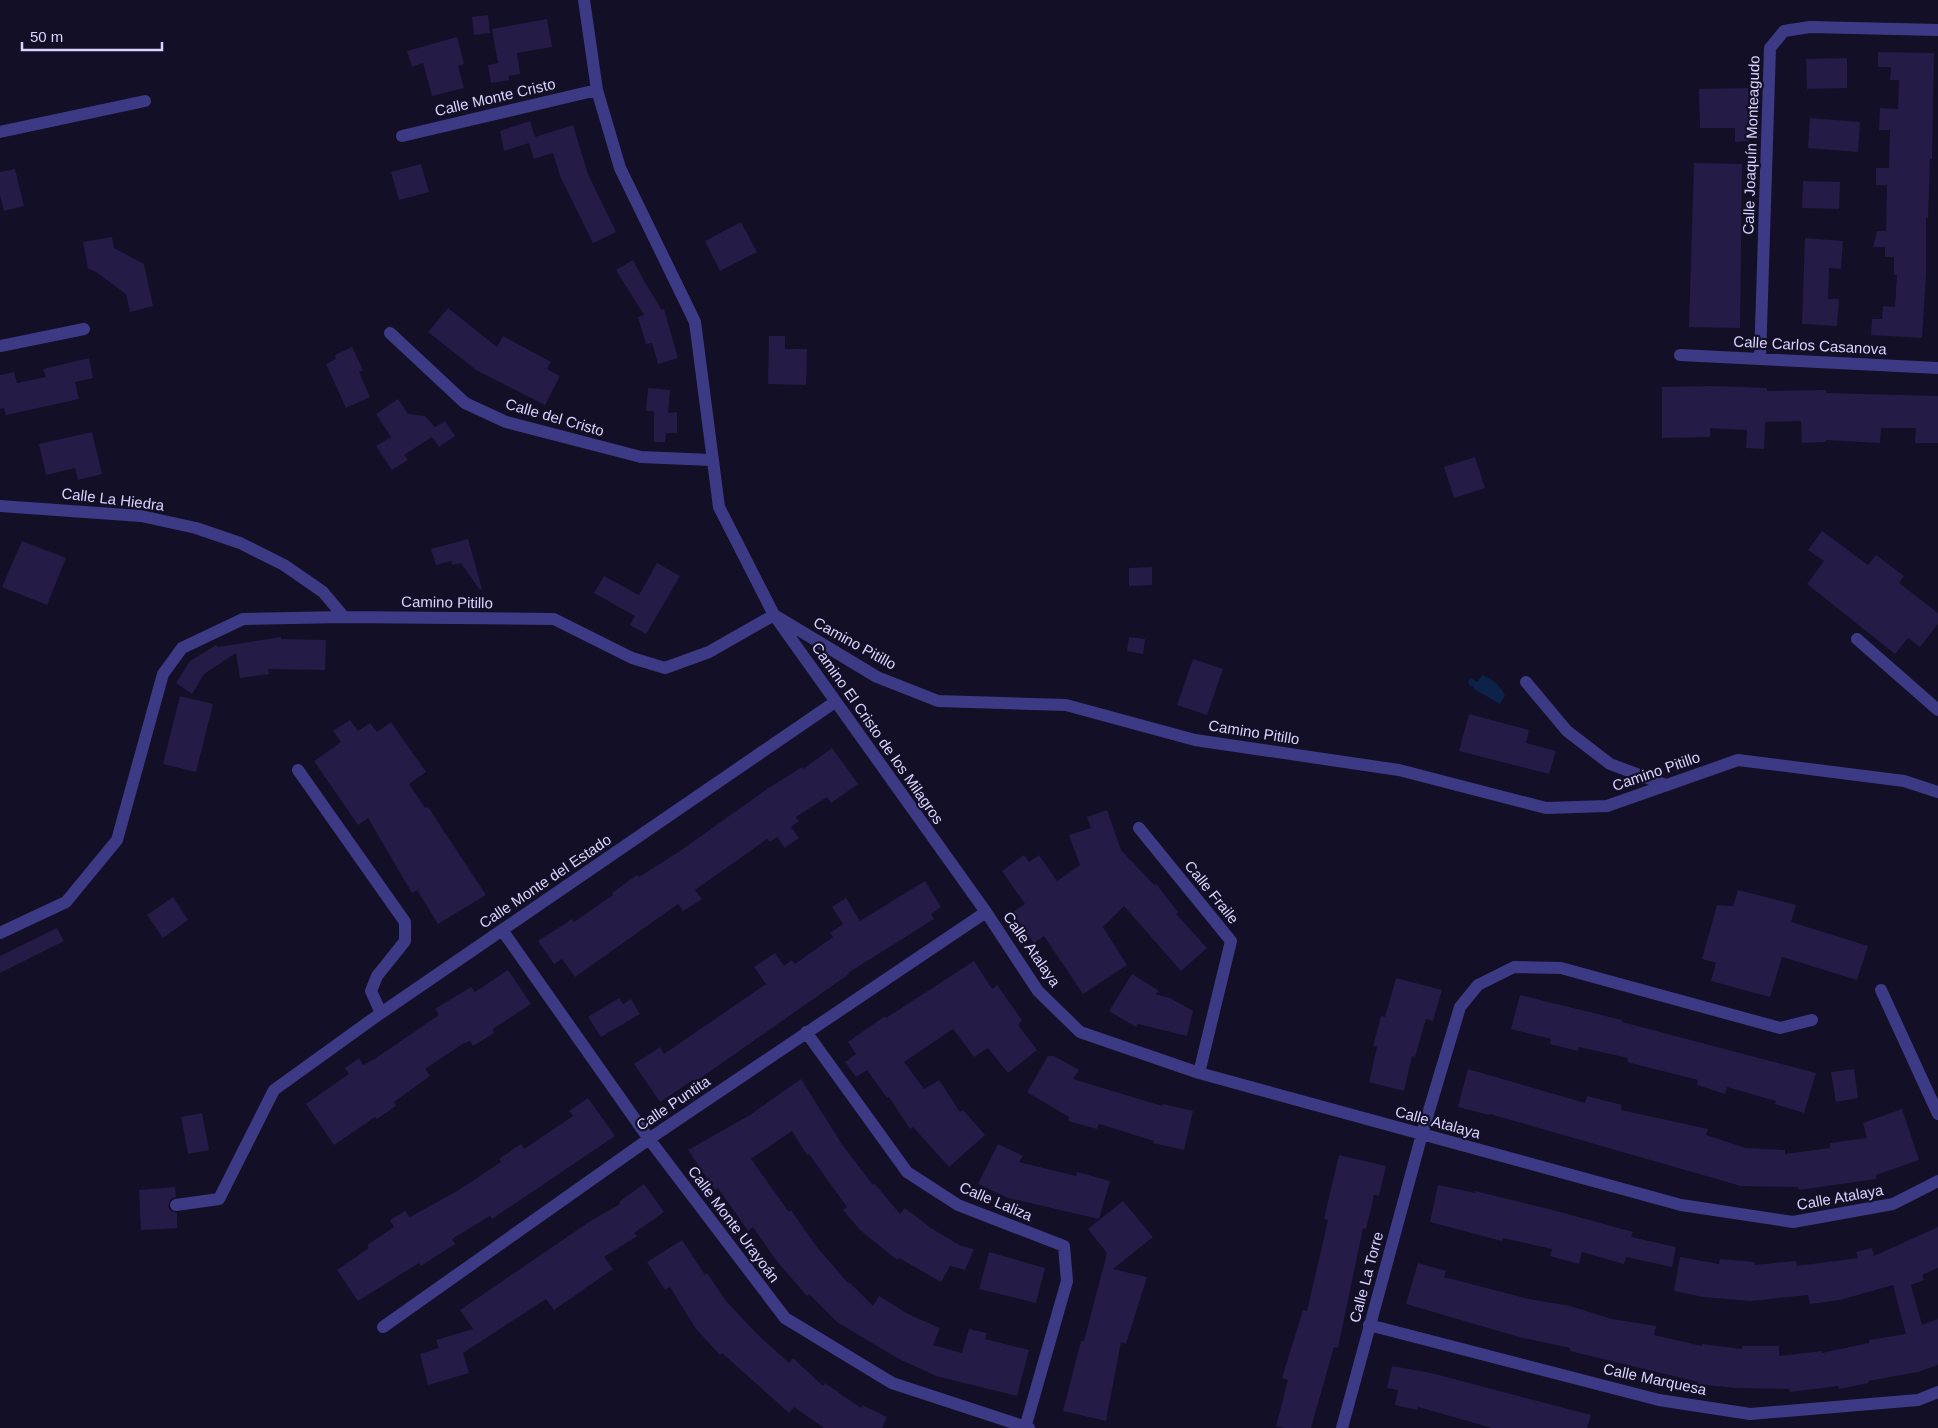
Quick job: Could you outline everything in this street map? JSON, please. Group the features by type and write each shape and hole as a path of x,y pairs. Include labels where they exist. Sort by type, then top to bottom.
{"street":[{"name":"Camino El Cristo de los Milagros","path":"584,0 597,90 620,168 695,322 719,507 774,615 986,912"},
{"name":"Calle Joaquín Monteagudo","path":"1760,359 1770,48 1784,31 1810,26 1938,30"},
{"name":"Calle Monte Cristo","path":"402,136 597,90"},
{"path":"0,132 145,101"},
{"path":"0,346 84,328"},
{"name":"Calle del Cristo","path":"390,333 464,403 506,422 641,457 712,460"},
{"name":"Calle Carlos Casanova","path":"1680,355 1938,368"},
{"name":"Calle La Hiedra","path":"0,506 141,516 196,528 240,543 284,565 323,592 344,617"},
{"name":"Camino Pitillo","path":"0,933 66,902 117,840 163,674 182,648 243,618 554,619 632,658 665,668 709,652 774,615 877,677 938,701 1066,705 1195,740 1399,770 1546,808 1607,806 1738,760 1904,781 1938,792"},
{"path":"1857,639 1938,710"},
{"path":"1526,682 1567,731 1610,764 1666,785"},
{"name":"Calle Monte del Estado","path":"176,1205 219,1199 274,1090 381,1013 835,702"},
{"path":"298,770 405,922 405,941 377,976 371,991 381,1013"},
{"name":"Calle Fraile","path":"1139,828 1231,941 1199,1073"},
{"name":"Calle Puntita","path":"383,1327 649,1140 986,912"},
{"name":"Calle Atalaya","path":"986,912 1038,991 1080,1032 1199,1073 1681,1205 1793,1222 1893,1204 1938,1181"},
{"name":"Calle Monte Urayoán","path":"502,930 649,1140 784,1318 892,1383 1026,1428"},
{"name":"Calle La Torre","path":"1342,1428 1422,1134 1460,1007 1478,985 1514,967 1561,968 1780,1028 1812,1020"},
{"path":"1881,990 1938,1114"},
{"name":"Calle Laliza","path":"806,1032 907,1172 958,1205 1064,1246 1067,1281 1026,1428"},
{"name":"Calle Marquesa","path":"1370,1325 1659,1400 1750,1414 1918,1400 1938,1392"}],"water":[{"path":"1482,675 1495,683 1505,695 1500,704 1474,689 1474,686 1470,686 1468,682 1471,678 1477,682"}],"building":[{"path":"488,15 490,33 474,35 472,17"},
{"path":"547,19 552,47 517,53 520,74 509,76 509,80 491,83 488,65 498,63 492,29"},
{"path":"457,37 464,64 458,66 464,88 432,96 423,63 412,67 407,51"},
{"path":"1878,52 1934,53 1932,159 1930,159 1928,218 1926,218 1926,275 1922,338 1871,335 1872,319 1882,319 1883,306 1895,307 1897,275 1894,275 1894,257 1885,257 1885,247 1873,247 1877,231 1886,231 1887,185 1876,185 1876,168 1889,168 1890,130 1879,130 1880,108 1898,109 1899,80 1890,80 1891,67 1878,67"},
{"path":"1847,58 1847,88 1807,89 1806,59"},
{"path":"1748,88 1749,141 1735,142 1735,128 1700,128 1699,89"},
{"path":"1810,118 1860,122 1858,152 1808,148"},
{"path":"530,121 535,137 573,125 588,174 616,232 593,243 560,176 553,153 534,159 529,143 504,151 500,131"},
{"path":"1694,163 1742,164 1740,328 1689,327"},
{"path":"421,164 429,192 399,200 391,172"},
{"path":"15,169 24,206 4,211 0,195 0,172"},
{"path":"1803,181 1840,182 1839,209 1802,208"},
{"path":"741,222 757,252 720,271 705,241"},
{"path":"112,237 114,248 144,264 153,306 130,312 126,294 88,268 83,242"},
{"path":"1805,238 1843,241 1841,269 1829,268 1828,299 1839,299 1837,326 1802,324"},
{"path":"633,260 662,310 664,309 678,358 658,364 652,343 646,344 638,317 644,315 616,270"},
{"path":"448,308 497,347 503,336 551,362 547,369 560,376 545,405 476,370 428,332"},
{"path":"769,336 785,336 785,349 807,349 806,385 768,384"},
{"path":"352,347 363,370 359,372 370,397 346,408 326,364 336,359 335,355"},
{"path":"89,358 93,378 75,382 79,399 6,415 4,408 0,409 0,375 14,372 17,383 46,377 43,369"},
{"path":"1662,387 1767,388 1767,391 1826,390 1826,393 1938,396 1938,443 1915,443 1916,428 1881,428 1880,443 1826,440 1826,442 1802,443 1801,421 1765,422 1764,449 1746,448 1747,430 1710,428 1710,437 1662,438"},
{"path":"648,388 670,390 668,413 677,412 677,433 666,433 665,442 654,442 654,411 646,411"},
{"path":"398,399 408,414 425,416 435,427 445,421 455,436 439,447 432,437 404,455 408,460 392,470 376,446 391,437 376,414"},
{"path":"92,432 102,474 78,480 75,468 46,475 39,444"},
{"path":"1475,457 1485,488 1454,498 1444,467"},
{"path":"1822,531 1868,565 1876,555 1904,576 1899,583 1938,613 1938,624 1920,647 1908,638 1895,654 1807,584 1824,561 1808,550"},
{"path":"468,539 482,589 480,590 461,563 452,565 451,561 436,565 431,549"},
{"path":"22,541 66,558 47,605 2,587"},
{"path":"657,563 680,576 646,634 630,625 635,616 594,593 604,576 639,595"},
{"path":"1152,567 1152,585 1129,586 1129,568"},
{"path":"281,637 281,639 326,640 325,670 268,669 269,674 240,678 236,653 204,674 192,694 176,683 190,661 216,645 218,647"},
{"path":"1129,637 1145,639 1143,654 1127,651"},
{"path":"1193,659 1223,669 1207,715 1177,705"},
{"path":"180,696 213,704 196,772 163,764"},
{"path":"1469,714 1529,730 1526,743 1556,751 1549,774 1459,751"},
{"path":"350,720 358,731 370,723 377,732 391,722 426,772 409,784 425,808 428,807 486,895 438,924 417,890 412,893 368,818 358,825 314,761 341,742 333,731"},
{"path":"832,748 858,784 831,803 827,797 796,817 799,821 791,827 799,838 785,848 777,837 770,842 767,839 695,890 702,899 683,911 678,904 575,977 562,959 554,964 538,941 572,919 574,922 613,895 612,893 637,875 639,877 680,851 767,789 802,767 803,769"},
{"path":"1107,810 1121,850 1154,885 1156,884 1178,912 1176,914 1207,948 1181,971 1124,906 1103,927 1127,965 1083,994 1044,936 1034,943 1012,913 1025,904 1002,871 1024,855 1029,862 1039,855 1057,881 1080,865 1069,835 1091,828 1087,817"},
{"path":"925,881 941,907 931,914 934,919 848,973 695,1082 693,1080 660,1102 634,1064 660,1047 664,1054 766,984 754,967 775,953 784,966 792,960 795,964 833,937 830,933 843,924 832,907 846,898 860,921"},
{"path":"1738,890 1796,905 1791,922 1868,946 1857,980 1782,957 1770,997 1711,981 1716,963 1702,959 1717,905 1733,906"},
{"path":"173,897 188,920 163,938 147,915"},
{"path":"57,928 64,941 0,973 0,956"},
{"path":"974,961 992,989 997,985 1022,1020 1018,1025 1037,1050 1008,1073 988,1048 974,1057 953,1029 904,1062 924,1089 939,1080 960,1112 963,1110 985,1135 949,1167 913,1127 910,1129 889,1097 887,1098 867,1070 856,1077 845,1062 856,1054 848,1042 885,1016 886,1018"},
{"path":"508,970 531,1004 493,1029 494,1033 473,1046 470,1041 464,1043 425,1069 430,1076 394,1102 396,1106 377,1119 375,1117 334,1145 306,1104 349,1074 345,1068 359,1058 363,1065 376,1058 439,1015 435,1009 471,987 475,992"},
{"path":"1132,974 1159,991 1155,994 1170,998 1193,1011 1187,1036 1138,1024 1136,1027 1109,1011"},
{"path":"1396,978 1442,990 1433,1021 1426,1019 1415,1057 1412,1056 1404,1091 1369,1082 1377,1047 1373,1046 1381,1016 1385,1017"},
{"path":"1520,995 1622,1020 1622,1022 1816,1073 1804,1113 1775,1104 1776,1101 1727,1087 1725,1094 1697,1085 1698,1080 1627,1062 1628,1058 1579,1047 1578,1051 1550,1044 1551,1039 1511,1029"},
{"path":"619,998 623,1004 631,999 640,1014 601,1037 588,1017"},
{"path":"1048,1056 1054,1056 1079,1070 1073,1079 1162,1106 1163,1104 1193,1111 1184,1150 1153,1143 1154,1141 1099,1124 1097,1129 1068,1121 1069,1117 1027,1092"},
{"path":"1468,1069 1585,1103 1587,1096 1622,1105 1621,1110 1708,1129 1706,1135 1746,1148 1785,1150 1785,1154 1830,1148 1830,1143 1867,1138 1863,1123 1902,1109 1919,1160 1876,1175 1876,1179 1799,1190 1798,1187 1741,1186 1490,1114 1458,1107"},
{"path":"1854,1069 1858,1098 1836,1102 1831,1072"},
{"path":"801,1079 843,1146 873,1185 874,1183 900,1214 905,1208 931,1228 961,1246 974,1249 965,1270 950,1266 941,1282 899,1258 897,1260 860,1230 843,1210 847,1207 809,1154 807,1155 792,1131 751,1159 789,1212 791,1210 816,1246 848,1283 873,1306 879,1296 908,1314 940,1328 933,1345 962,1353 969,1329 987,1333 985,1339 1029,1350 1017,1396 936,1376 899,1359 837,1322 809,1294 807,1296 775,1259 753,1227 748,1231 718,1188 715,1190 688,1150 750,1115"},
{"path":"588,1098 615,1136 492,1219 490,1216 452,1239 455,1244 421,1266 419,1263 358,1301 337,1270 369,1248 367,1245 394,1227 390,1220 405,1211 410,1217 459,1190 501,1162 499,1159 521,1144 524,1149 573,1116 569,1111"},
{"path":"202,1113 209,1150 188,1154 181,1117"},
{"path":"998,1144 1023,1156 1019,1162 1076,1176 1077,1172 1110,1181 1099,1219 1008,1198 978,1184"},
{"path":"1339,1155 1386,1166 1379,1196 1374,1195 1366,1229 1363,1228 1338,1348 1334,1347 1311,1428 1285,1428 1276,1426 1288,1380 1282,1378 1303,1310 1307,1311 1328,1220 1324,1219"},
{"path":"644,1184 664,1212 634,1233 637,1236 604,1257 613,1269 554,1310 546,1299 463,1353 469,1373 428,1385 420,1354 439,1348 436,1340 473,1329 460,1310 589,1222 620,1204 619,1202"},
{"path":"1438,1185 1475,1193 1475,1191 1553,1210 1633,1232 1631,1237 1676,1247 1672,1267 1626,1257 1624,1264 1582,1252 1579,1264 1550,1256 1552,1249 1503,1238 1502,1241 1430,1222"},
{"path":"175,1187 176,1197 171,1199 168,1206 170,1210 177,1213 177,1228 141,1230 139,1190"},
{"path":"1123,1201 1153,1237 1113,1269 1147,1277 1126,1344 1121,1342 1106,1421 1063,1411 1107,1253 1088,1229"},
{"path":"1938,1227 1938,1268 1922,1275 1924,1280 1911,1285 1922,1325 1938,1319 1938,1365 1918,1372 1868,1381 1869,1383 1839,1389 1838,1386 1790,1392 1789,1389 1735,1388 1698,1384 1698,1382 1570,1351 1570,1348 1519,1337 1406,1304 1418,1263 1446,1271 1444,1277 1529,1299 1570,1306 1612,1319 1656,1326 1654,1335 1702,1346 1702,1344 1742,1349 1742,1346 1779,1346 1779,1356 1822,1351 1822,1353 1869,1343 1869,1340 1906,1334 1893,1285 1840,1300 1810,1304 1808,1295 1750,1301 1703,1297 1674,1291 1680,1257 1719,1264 1720,1259 1755,1262 1754,1265 1796,1261 1797,1266 1858,1258 1856,1252 1872,1248 1874,1256"},
{"path":"682,1240 705,1275 707,1273 726,1301 757,1334 789,1363 793,1358 823,1386 825,1383 861,1408 862,1405 887,1417 882,1428 824,1428 794,1407 789,1413 722,1353 720,1355 696,1329 670,1287 665,1290 647,1262"},
{"path":"989,1252 1045,1268 1036,1303 979,1289"},
{"path":"1392,1366 1431,1373 1591,1415 1587,1428 1492,1428 1418,1407 1417,1410 1395,1405 1398,1390 1387,1388"}]}
